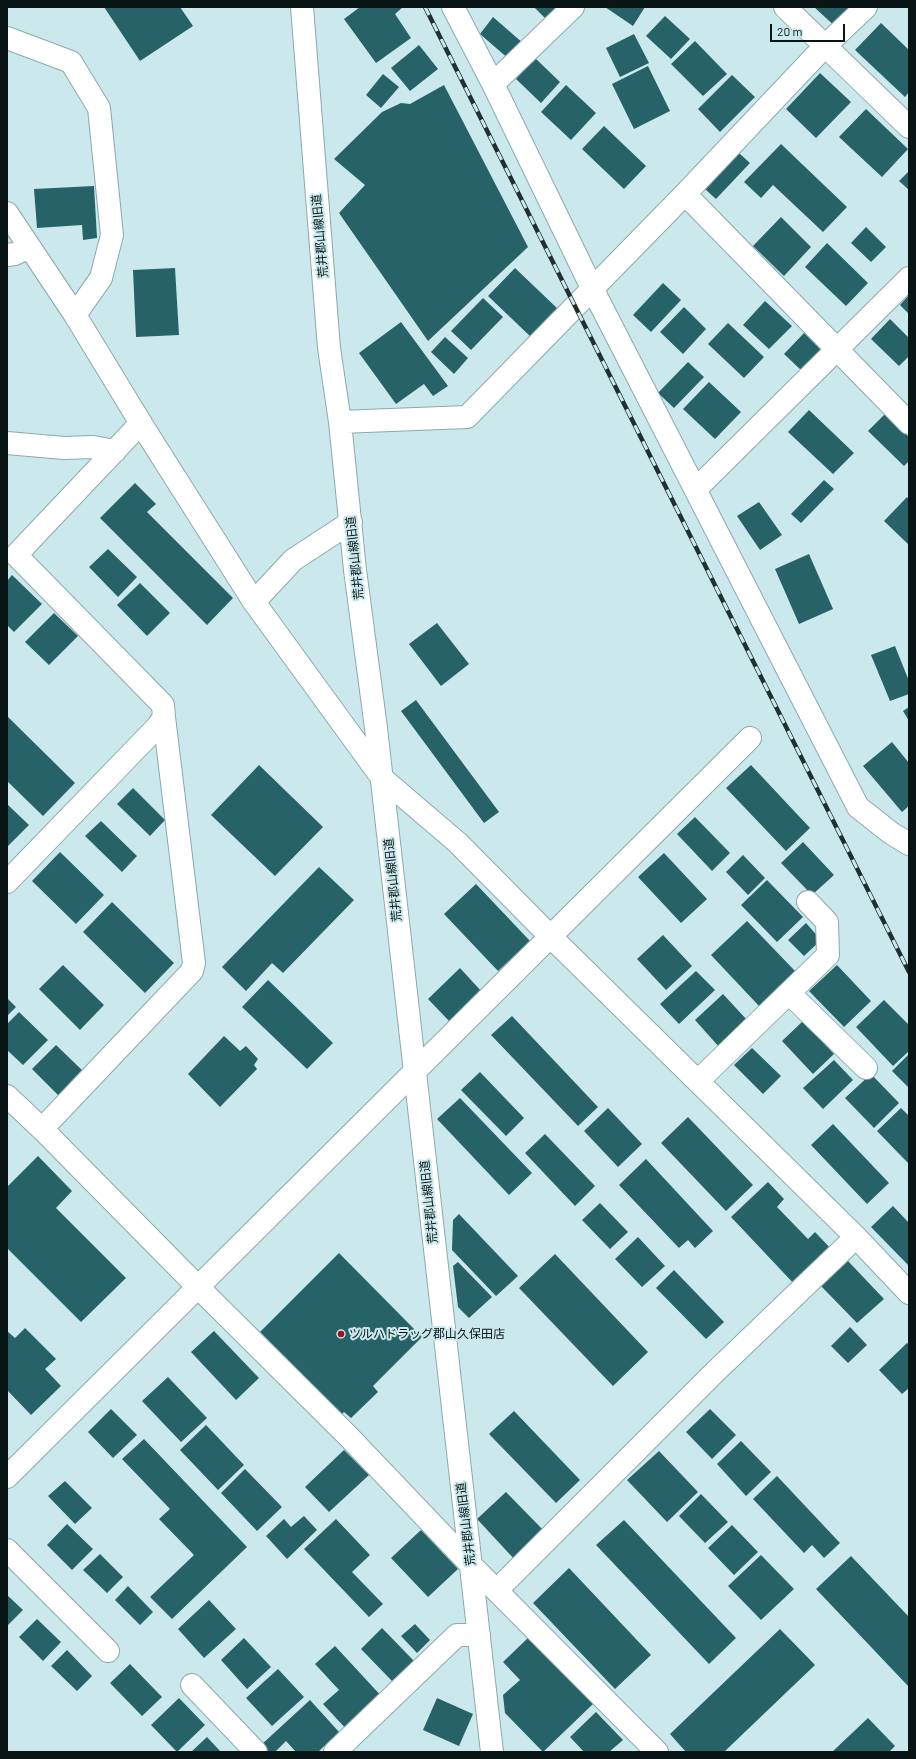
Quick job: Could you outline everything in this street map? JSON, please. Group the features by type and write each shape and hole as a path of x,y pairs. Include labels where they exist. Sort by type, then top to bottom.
{"street":[{"name":"荒井郡山線旧道","path":"302,7 329,348 340,422 355,570 382,778 492,1752"},
{"path":"453,7 493,84 592,288 858,807 891,833 909,844"},
{"path":"493,84 573,7"},
{"path":"785,7 909,127"},
{"path":"340,422 467,417 685,194 825,46 866,7"},
{"path":"7,38 71,62 99,108 112,235 101,278 75,315"},
{"path":"685,194 909,423"},
{"path":"7,213 75,315 141,424 254,602 382,778 458,843 550,936 856,1237 909,1293"},
{"path":"7,255 15,254 30,247"},
{"path":"696,489 909,278"},
{"path":"42,1129 192,971 194,963 163,705 16,555 141,424"},
{"path":"7,443 64,448 93,447 115,451"},
{"path":"254,602 293,560 351,522"},
{"path":"7,882 148,737 164,717"},
{"path":"7,1477 414,1070 750,738"},
{"path":"698,1081 828,955 827,922 808,902"},
{"path":"789,993 866,1068"},
{"path":"7,1096 42,1129 349,1437 471,1565 657,1752"},
{"path":"497,1590 715,1372 856,1237"},
{"path":"7,1550 108,1651"},
{"path":"335,1752 457,1635 479,1635"},
{"path":"192,1685 256,1752"}],"building":[{"path":"104,7 180,7 193,26 140,61"},
{"path":"360,7 403,7 395,14 411,38 376,63 344,19"},
{"path":"534,7 558,7 546,19"},
{"path":"605,7 645,7 633,26"},
{"path":"814,7 859,7 838,29"},
{"path":"665,16 690,39 671,59 646,36"},
{"path":"493,17 524,44 510,60 480,34"},
{"path":"881,23 909,50 909,92 905,97 855,50"},
{"path":"634,34 649,63 620,77 606,48"},
{"path":"695,41 727,74 703,96 671,64"},
{"path":"419,45 438,69 410,91 391,68"},
{"path":"535,58 560,82 541,103 516,79"},
{"path":"648,66 670,111 634,129 612,84"},
{"path":"820,73 851,102 816,138 786,109"},
{"path":"383,74 399,87 381,108 366,95"},
{"path":"732,75 755,97 720,132 698,109"},
{"path":"444,85 528,247 428,341 339,213 365,185 334,159 382,112 401,103 410,104"},
{"path":"566,85 596,113 571,140 541,112"},
{"path":"866,109 908,149 882,177 839,137"},
{"path":"604,126 646,166 624,189 582,149"},
{"path":"781,144 847,207 823,232 773,185 761,198 744,182"},
{"path":"739,153 750,163 716,199 705,189"},
{"path":"909,171 909,190 899,181"},
{"path":"94,186 97,238 83,240 82,225 37,228 34,189"},
{"path":"781,217 811,247 784,276 753,246"},
{"path":"866,227 886,247 871,262 851,243"},
{"path":"827,243 868,283 846,306 805,267"},
{"path":"175,268 179,335 136,337 133,270"},
{"path":"515,268 559,310 532,338 488,296"},
{"path":"663,283 681,300 651,332 633,315"},
{"path":"909,295 909,314 900,305"},
{"path":"483,298 503,317 471,350 451,331"},
{"path":"765,301 792,326 769,349 743,325"},
{"path":"684,307 706,329 683,354 660,332"},
{"path":"890,319 909,338 909,356 899,366 871,339"},
{"path":"401,322 448,386 433,396 424,384 396,404 359,353"},
{"path":"728,323 764,357 744,378 708,344"},
{"path":"804,333 822,350 802,371 784,354"},
{"path":"445,337 468,358 454,374 431,352"},
{"path":"688,362 704,377 674,408 658,393"},
{"path":"709,382 741,412 715,439 683,409"},
{"path":"809,410 854,453 833,474 788,432"},
{"path":"885,414 909,437 909,461 904,466 868,431"},
{"path":"824,480 834,489 801,523 791,514"},
{"path":"135,483 156,504 147,512 233,598 207,625 100,518"},
{"path":"907,497 909,499 909,545 884,521"},
{"path":"759,502 782,535 760,550 737,516"},
{"path":"108,549 137,577 118,597 89,567"},
{"path":"809,554 833,609 799,624 775,569"},
{"path":"12,575 42,604 14,632 7,625 7,581"},
{"path":"140,583 170,613 147,636 117,605"},
{"path":"54,613 78,636 49,665 25,642"},
{"path":"437,623 469,664 441,686 409,644"},
{"path":"895,646 909,681 909,694 890,701 871,655"},
{"path":"416,700 499,812 484,823 401,711"},
{"path":"909,707 909,721 903,711"},
{"path":"7,716 75,783 43,816 7,781"},
{"path":"892,742 909,763 909,806 902,812 863,766"},
{"path":"259,765 323,827 275,876 211,815"},
{"path":"751,765 810,828 786,851 726,788"},
{"path":"133,788 165,820 150,836 117,804"},
{"path":"7,804 29,825 7,847"},
{"path":"695,817 730,853 712,871 677,834"},
{"path":"101,821 137,856 122,872 85,836"},
{"path":"803,842 834,875 812,895 781,863"},
{"path":"60,852 104,895 76,924 32,881"},
{"path":"664,853 707,899 681,923 638,877"},
{"path":"743,855 765,878 748,895 726,872"},
{"path":"319,867 354,900 283,973 272,963 246,991 222,967"},
{"path":"767,880 803,917 777,942 741,905"},
{"path":"476,884 530,941 498,971 444,914"},
{"path":"112,902 174,963 145,993 83,932"},
{"path":"747,921 795,971 759,1006 711,955"},
{"path":"806,923 821,940 804,956 788,940"},
{"path":"663,935 692,966 666,990 637,959"},
{"path":"63,965 104,1005 80,1030 39,989"},
{"path":"837,965 871,1001 844,1027 809,991"},
{"path":"460,968 482,992 450,1022 428,999"},
{"path":"696,971 715,990 679,1024 660,1004"},
{"path":"268,980 333,1043 307,1069 242,1007"},
{"path":"723,994 748,1021 720,1048 695,1020"},
{"path":"7,998 16,1007 7,1016"},
{"path":"884,1000 909,1025 909,1051 893,1066 856,1027"},
{"path":"19,1012 48,1040 23,1065 7,1050 7,1024"},
{"path":"512,1016 598,1107 578,1126 491,1035"},
{"path":"803,1021 834,1054 813,1074 782,1041"},
{"path":"224,1036 240,1051 246,1046 258,1059 254,1065 257,1069 220,1107 188,1074"},
{"path":"56,1045 84,1072 60,1097 32,1069"},
{"path":"752,1048 781,1076 763,1094 734,1065"},
{"path":"909,1054 909,1088 892,1071"},
{"path":"834,1060 853,1080 823,1109 803,1088"},
{"path":"480,1072 524,1118 506,1136 461,1090"},
{"path":"871,1074 899,1103 874,1128 845,1098"},
{"path":"460,1098 532,1173 509,1195 437,1119"},
{"path":"608,1108 642,1144 618,1167 584,1131"},
{"path":"901,1108 909,1116 908,1163 877,1131"},
{"path":"688,1117 753,1185 726,1211 661,1143"},
{"path":"833,1124 889,1183 867,1204 811,1145"},
{"path":"545,1134 595,1186 575,1206 525,1153"},
{"path":"38,1156 72,1191 56,1208 126,1278 81,1322 7,1248 7,1187"},
{"path":"646,1159 713,1231 695,1248 688,1240 679,1248 619,1185"},
{"path":"768,1182 784,1199 777,1207 808,1239 815,1232 834,1252 797,1287 731,1217"},
{"path":"600,1203 628,1232 610,1249 582,1220"},
{"path":"893,1206 909,1223 909,1266 871,1227"},
{"path":"459,1214 518,1276 496,1296 452,1250 453,1220"},
{"path":"638,1237 665,1266 642,1287 615,1259"},
{"name":"ツルハドラッグ郡山久保田店","path":"339,1253 422,1337 373,1386 378,1392 351,1418 344,1412 341,1415 260,1332"},
{"path":"555,1254 648,1352 613,1386 519,1288"},
{"path":"848,1261 884,1299 857,1323 821,1286"},
{"path":"458,1262 492,1297 469,1318 458,1307 453,1266"},
{"path":"674,1270 724,1322 706,1339 656,1288"},
{"path":"850,1327 867,1345 848,1363 831,1346"},
{"path":"25,1328 56,1359 45,1369 61,1386 31,1415 7,1390 7,1331 15,1338"},
{"path":"214,1331 259,1378 236,1400 191,1352"},
{"path":"907,1343 909,1345 909,1388 902,1394 879,1370"},
{"path":"168,1377 207,1418 181,1442 142,1401"},
{"path":"111,1409 137,1435 113,1458 88,1432"},
{"path":"710,1409 736,1435 712,1459 686,1432"},
{"path":"514,1411 580,1480 556,1503 489,1434"},
{"path":"206,1425 244,1465 218,1490 180,1450"},
{"path":"144,1439 247,1547 172,1619 150,1597 194,1555 159,1519 170,1509 122,1459"},
{"path":"741,1441 771,1472 746,1496 717,1464"},
{"path":"344,1450 369,1475 329,1512 305,1487"},
{"path":"659,1451 698,1492 667,1522 627,1480"},
{"path":"245,1469 282,1507 257,1531 221,1493"},
{"path":"777,1476 840,1543 824,1558 812,1545 804,1553 753,1499"},
{"path":"65,1481 92,1508 75,1524 48,1496"},
{"path":"506,1492 546,1533 516,1561 477,1519"},
{"path":"701,1494 728,1522 705,1543 679,1516"},
{"path":"304,1516 317,1530 287,1559 266,1536 284,1519 291,1527"},
{"path":"336,1519 370,1555 352,1572 383,1604 369,1617 304,1549"},
{"path":"624,1520 736,1638 709,1664 596,1545"},
{"path":"67,1524 93,1549 72,1570 47,1545"},
{"path":"732,1525 758,1552 734,1575 708,1548"},
{"path":"421,1530 458,1569 428,1597 391,1558"},
{"path":"100,1554 123,1577 107,1593 83,1570"},
{"path":"761,1555 794,1589 761,1620 728,1586"},
{"path":"851,1556 909,1617 909,1687 816,1589"},
{"path":"569,1568 651,1655 615,1689 533,1603"},
{"path":"128,1586 153,1612 140,1625 115,1600"},
{"path":"7,1595 23,1610 7,1626"},
{"path":"209,1600 236,1629 204,1658 178,1629"},
{"path":"37,1619 61,1642 43,1661 19,1637"},
{"path":"415,1624 430,1640 417,1653 401,1636"},
{"path":"382,1628 414,1661 392,1681 361,1649"},
{"path":"780,1629 815,1665 724,1752 686,1752 670,1734"},
{"path":"530,1636 593,1704 543,1752 505,1713 503,1695 520,1680 503,1662"},
{"path":"244,1638 271,1667 247,1689 221,1660"},
{"path":"335,1646 384,1699 349,1732 323,1704 339,1690 315,1664"},
{"path":"67,1650 92,1676 77,1691 51,1666"},
{"path":"130,1664 162,1697 142,1716 110,1683"},
{"path":"278,1669 304,1697 272,1726 246,1698"},
{"path":"179,1698 205,1725 177,1752 151,1725"},
{"path":"437,1698 473,1714 459,1746 423,1730"},
{"path":"310,1700 339,1732 318,1752 296,1752 286,1741 275,1752 268,1752 261,1745"},
{"path":"596,1712 623,1740 609,1752 584,1752 570,1737"},
{"path":"868,1718 895,1746 889,1752 832,1752"},
{"path":"207,1737 221,1752 191,1752"}],"railway":[{"path":"425,7 909,972"}],"place":[{"name":"ツルハドラッグ郡山久保田店","path":"341,1334"}]}
